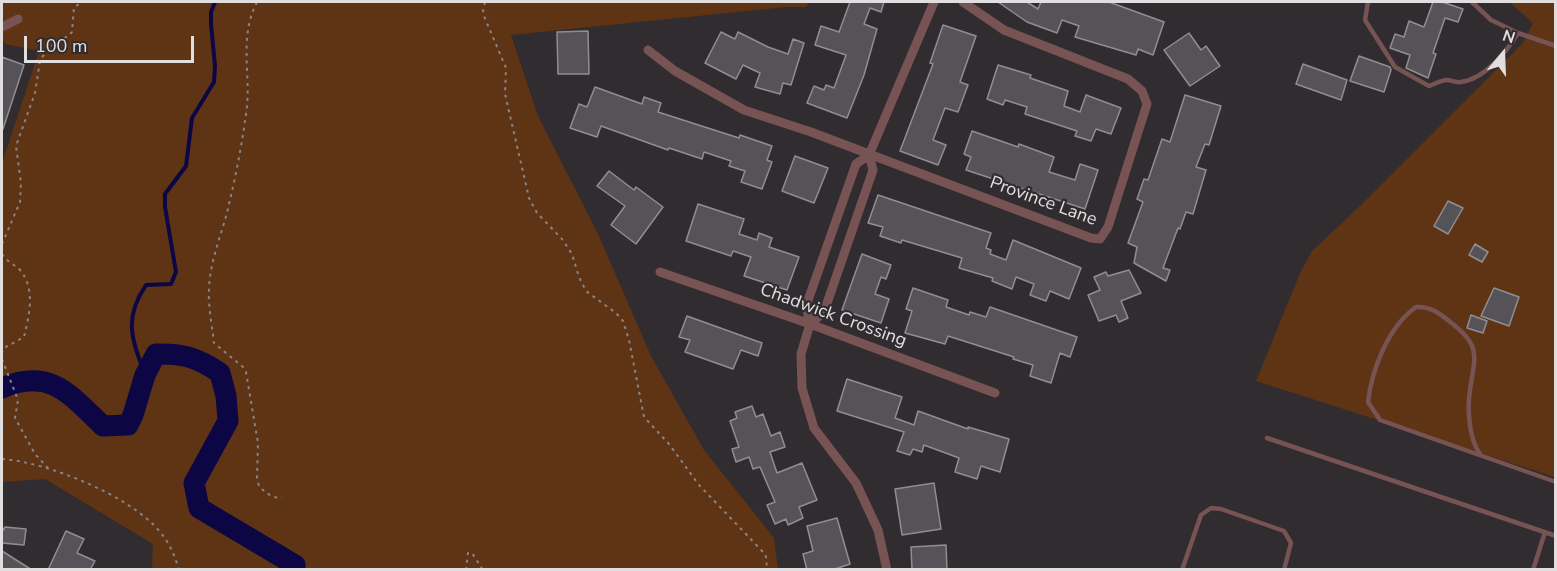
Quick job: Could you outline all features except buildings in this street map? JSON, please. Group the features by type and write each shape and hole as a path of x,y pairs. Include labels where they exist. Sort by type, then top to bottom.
{"street":[{"path":"887,570 878,530 856,483 814,428 802,388 801,354 810,324 806,306 856,165 869,155 934,2"},
{"name":"Province Lane","path":"648,50 675,71 744,110 811,132 1091,238 1100,239 1108,227 1142,122 1147,104 1142,91 1128,79 1004,30 963,2"},
{"path":"2,27 18,19"},
{"path":"810,324 824,312 873,170 869,155"},
{"path":"831,235 848,240"},
{"name":"Chadwick Crossing","path":"660,272 810,324 995,393"}],"lane":[{"path":"1368,2 1365,20 1395,66 1429,86 1445,80 1461,82 1477,75 1496,63 1518,33"},
{"path":"1472,2 1491,20 1518,33 1556,45"},
{"path":"1480,454 1474,440 1469,416 1475,357 1473,349 1465,334 1444,317 1432,309 1416,307 1398,324 1371,383 1368,402 1380,420 1556,482"},
{"path":"1268,438 1556,536"},
{"path":"1182,570 1201,514 1211,508 1221,508 1284,531 1291,543 1284,570"},
{"path":"1533,570 1545,532"}],"path":[{"path":"2,244 20,202 16,146 35,93 40,61 48,48 72,32 74,7 82,2"},
{"path":"257,2 251,18 246,51 248,97 246,113 229,206 217,244 208,288 214,343 246,372 258,443 257,478 259,486 273,497 282,498"},
{"path":"485,2 483,16 506,68 506,94 529,198 537,213 562,239 572,254 586,291 623,321 629,340 644,417 675,451 699,485 765,555 766,570"},
{"path":"2,254 25,278 31,306 24,337 4,348 2,352"},
{"path":"2,358 17,393 18,410 15,418 34,454 50,470"},
{"path":"2,459 30,464 94,486 147,520 160,532 175,557 179,570"},
{"path":"466,570 466,557 468,553 472,553 483,570"}],"shaded area":[{"path":"2,2 810,2 806,7 786,7 511,35 538,116 598,234 651,356 704,450 774,538 778,569 152,569 153,544 45,479 2,482 2,163 39,51 5,44 2,39"},
{"path":"1509,2 1555,2 1555,477 1256,381 1301,271 1312,251 1522,44 1533,23"}],"waterway":[{"path":"145,375 136,351 132,329 134,308 146,285 171,284 176,272 165,207 165,194 186,166 192,118 214,82 211,12 215,2"},
{"path":"2,388 19,382 47,383 69,395 103,426 128,425 145,375 156,354 174,354 197,360 212,368 220,373 226,396 228,421 194,483 199,508 295,565 295,570"}]}
